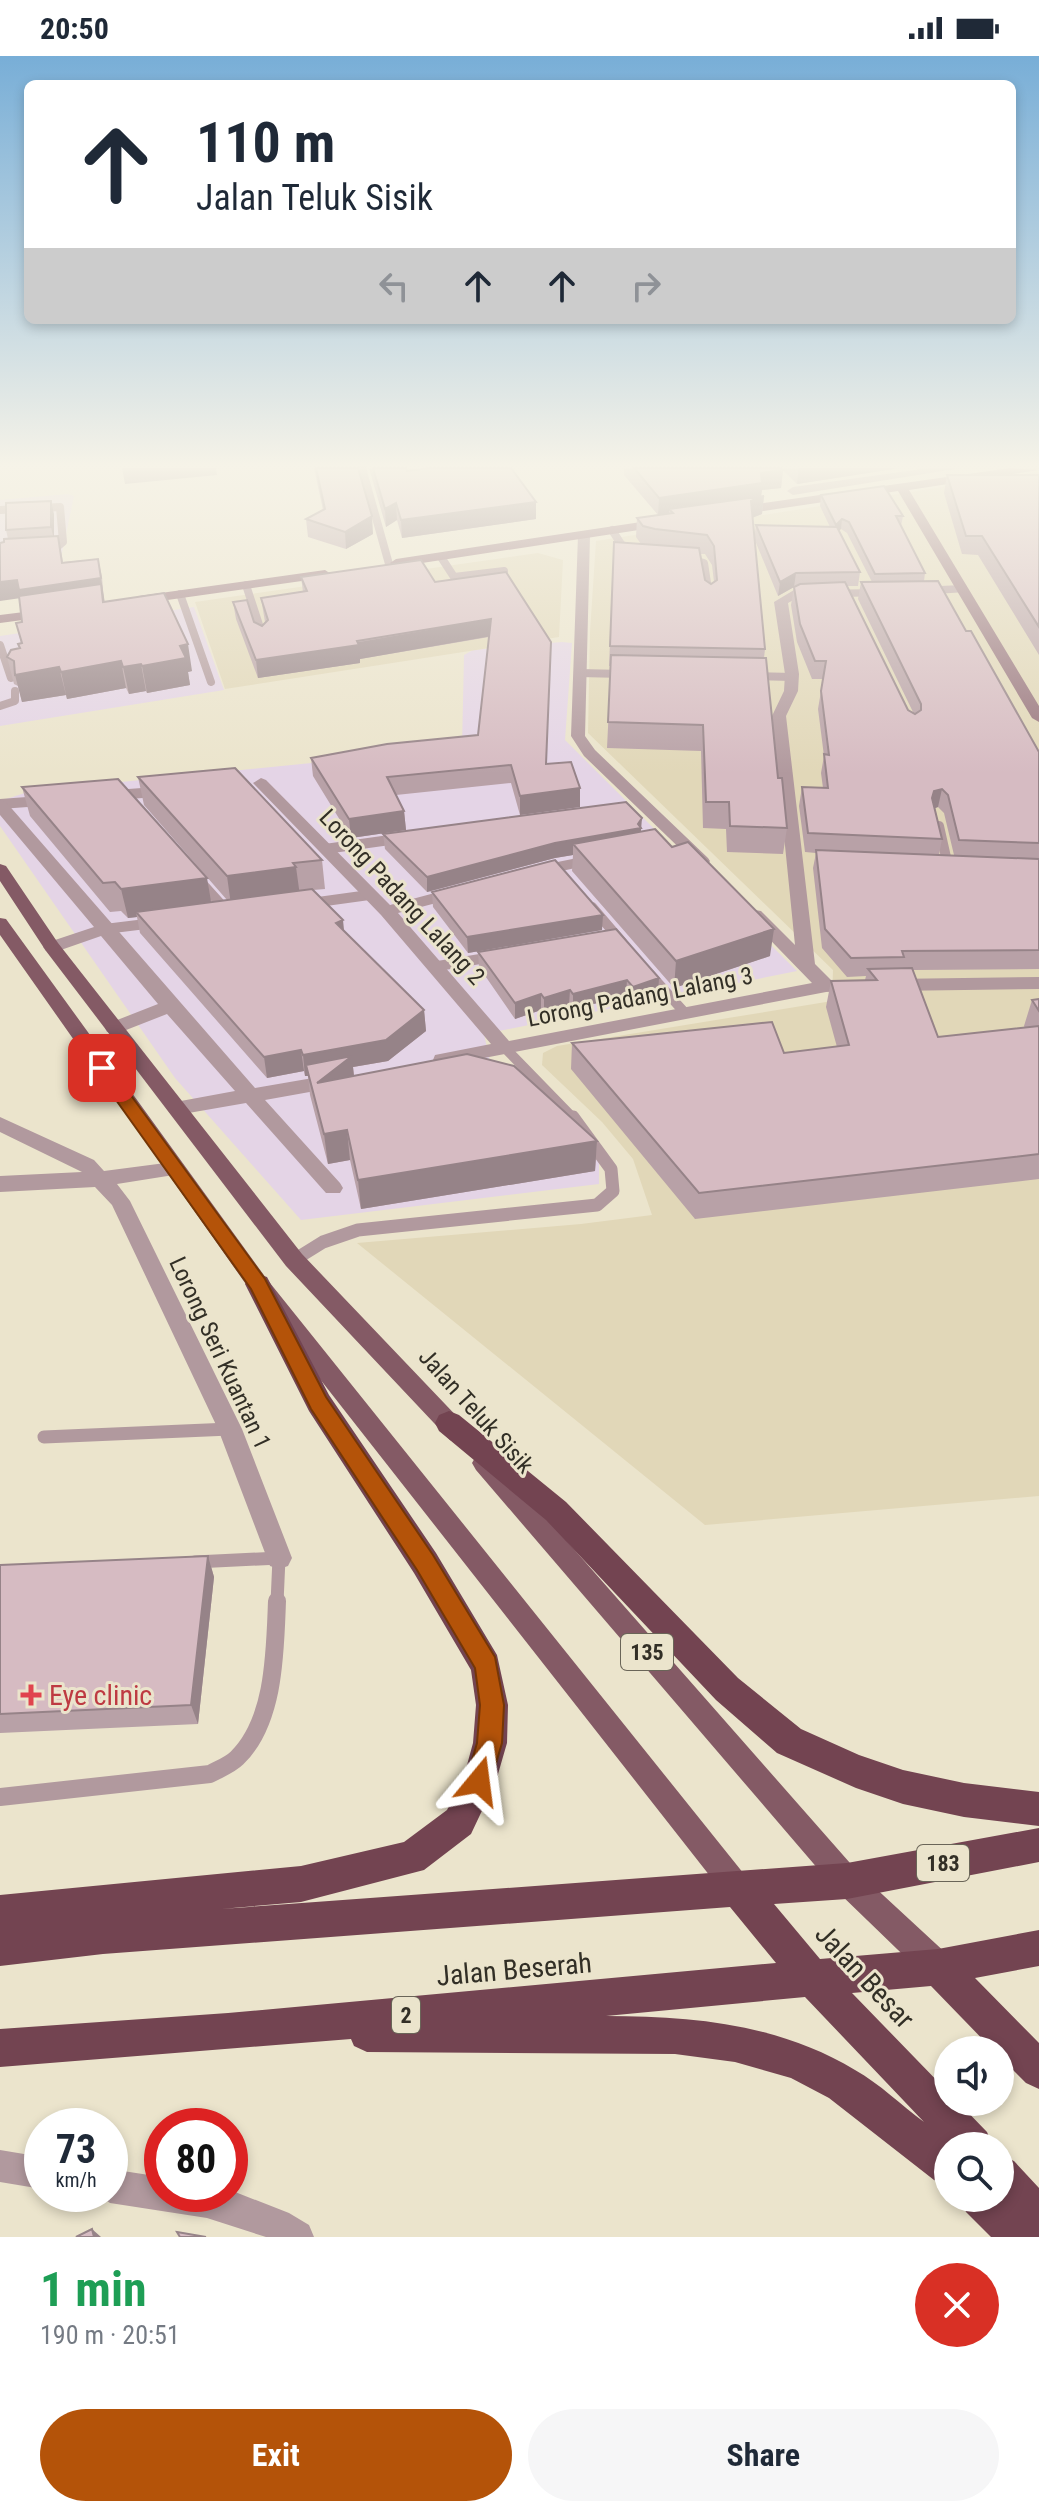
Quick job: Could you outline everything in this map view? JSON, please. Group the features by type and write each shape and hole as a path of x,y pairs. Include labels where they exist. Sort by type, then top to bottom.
{"highway":[{"path":"0,1913 301,1884 412,1858 459,1822 479,1781 490,1743 492,1705 486,1666 425,1563 319,1403 258,1284"},
{"path":"449,1423 556,1511 727,1689 789,1741 856,1771 903,1787 964,1800 1039,1809"},
{"name":"183","path":"847,1881 1039,1845"},
{"path":"0,1948 103,1936 847,1881"},
{"name":"Jalan Besar","path":"738,1889 812,1978 960,2132"},
{"name":"Jalan Beserah","path":"0,2048 228,2032 938,1967 1039,1948"},
{"path":"938,1967 1039,2070"},
{"path":"228,2032 675,2035 735,2043 797,2061 843,2084 934,2155"},
{"path":"1014,2190 1039,2218"},
{"path":"994,2212 1020,2237"}],"main road":[{"name":"Jalan Teluk Sisik","path":"0,869 52,947 294,1260 449,1423 847,1881 938,1967"},
{"path":"0,923 258,1284 738,1889"}],"street":[{"path":"583,570 578,736 589,753 640,807 717,876"},
{"path":"951,570 1039,718"},
{"path":"120,602 346,571"},
{"path":"806,967 804,861 779,716 791,691 792,677 781,602 794,594 851,600 865,585 962,589"},
{"path":"0,619 60,611"},
{"name":"Lorong Padang Lalang 2","path":"259,783 387,911 438,966 505,1048"},
{"path":"0,805 170,1006 254,1096 333,1188"},
{"path":"655,848 683,843"},
{"path":"511,879 562,872 613,856"},
{"path":"387,911 480,887"},
{"path":"739,899 826,986"},
{"path":"52,947 105,929"},
{"name":"Lorong Padang Lalang 3","path":"426,1063 826,986 1039,983"},
{"path":"114,1028 170,1006"},
{"path":"177,1108 348,1078"},
{"name":"Lorong Seri Kuantan 1","path":"0,1124 87,1165 120,1201 230,1429 279,1558"},
{"path":"0,1184 99,1179 173,1169"},
{"path":"0,2166 24,2170"},
{"path":"128,2189 236,2209 274,2220 297,2237"}],"lane":[{"path":"449,570 454,577 504,571"},
{"path":"705,570 709,596"},
{"path":"246,585 263,637"},
{"path":"180,594 211,682"},
{"path":"0,645 11,678"},
{"path":"579,673 640,674"},
{"path":"746,676 792,677"},
{"path":"0,706 15,701 15,691"},
{"path":"108,796 168,791"},
{"path":"123,794 134,806"},
{"path":"0,805 46,801"},
{"path":"936,815 948,866"},
{"path":"325,849 402,839"},
{"path":"187,866 229,914"},
{"path":"291,905 369,895"},
{"path":"587,901 627,947"},
{"path":"213,916 244,911"},
{"path":"105,929 167,921"},
{"path":"602,938 617,936"},
{"path":"438,966 498,956"},
{"path":"646,969 685,1013"},
{"path":"294,1260 323,1242 358,1230 597,1205 609,1198 615,1186 614,1173 598,1145 505,1048"},
{"path":"44,1437 230,1429"},
{"path":"0,1797 210,1774 238,1757 261,1721 270,1683 279,1558 186,1562"}],"shaded area":[{"path":"421,570 562,570 559,637 225,689 195,602"},
{"path":"594,570 1039,570 1039,1496 705,1525 357,1243 652,1215 633,1159 602,1122 542,1065 543,1053 557,1046 832,1001 833,970 588,733"},
{"path":"194,607 224,690 0,726 0,636"},
{"path":"572,643 565,740 797,971 484,1034 491,1066 599,1161 599,1184 301,1220 175,1078 0,826 0,801 31,791 462,748 464,655 473,650"}],"building":[{"path":"0,570 100,570 101,578 19,590 17,580 0,582"},
{"path":"352,570 427,570 435,582 506,572 551,642 546,764 571,762 580,788 520,796 511,765 387,777 404,811 349,819 311,758 387,744 478,735 491,619 357,641 359,645 256,660 233,602 247,600 254,622 262,626 268,620 261,598 307,591 301,577"},
{"path":"613,570 703,570 705,580 711,584 717,580 716,570 758,570 765,649 610,646"},
{"path":"775,570 860,572 796,573 780,582"},
{"path":"873,570 923,570 925,573 875,574"},
{"path":"1003,570 1039,570 1039,627"},
{"path":"938,581 966,631 971,631 1039,752 1039,843 959,840 948,795 942,789 934,791 932,798 942,839 808,833 802,787 828,788 824,754 829,755 821,691 826,661 815,661 800,624 794,587 800,584 845,582 908,710 915,714 921,710 921,704 861,582"},
{"path":"101,584 103,602 164,593 188,644 180,646 186,658 123,667 121,661 61,672 59,667 15,675 14,661 7,657 22,643 16,623 22,622 19,596"},
{"path":"611,655 766,658 778,778 782,778 787,828 730,826 729,802 706,802 703,725 608,722"},
{"path":"235,768 322,860 293,863 296,867 227,876 138,777"},
{"path":"118,779 207,878 121,889 115,882 103,883 22,787"},
{"path":"626,802 642,818 638,824 641,828 555,843 427,877 383,834"},
{"path":"655,829 672,847 688,842 774,929 676,961 573,844"},
{"path":"816,850 1039,859 1039,950 902,951 904,957 851,958 825,929"},
{"path":"555,860 603,915 467,937 432,892"},
{"path":"312,889 343,920 336,923 424,1010 386,1040 303,1055 301,1050 264,1057 136,912"},
{"path":"616,929 659,978 633,987 627,980 573,994 570,990 544,998 541,994 515,1003 478,952"},
{"path":"912,968 938,1037 1039,1026 1039,1154 699,1193 572,1043 772,1022 784,1053 849,1045 831,981 877,980 868,969"},
{"path":"1039,999 1039,1011 1032,1000"},
{"path":"467,1054 514,1066 597,1141 358,1180 347,1130 324,1134 306,1065 352,1056 317,1083"},
{"path":"208,1556 191,1705 0,1714 0,1565"},
{"path":"92,2229 94,2237 76,2237"},
{"path":"177,2232 206,2237 180,2237"}],"place":[{"name":"Eye clinic","path":"31,1695"}],"route":[{"path":"102,1068 258,1284 319,1403 425,1563 486,1666 492,1705 490,1743 479,1781"}]}
